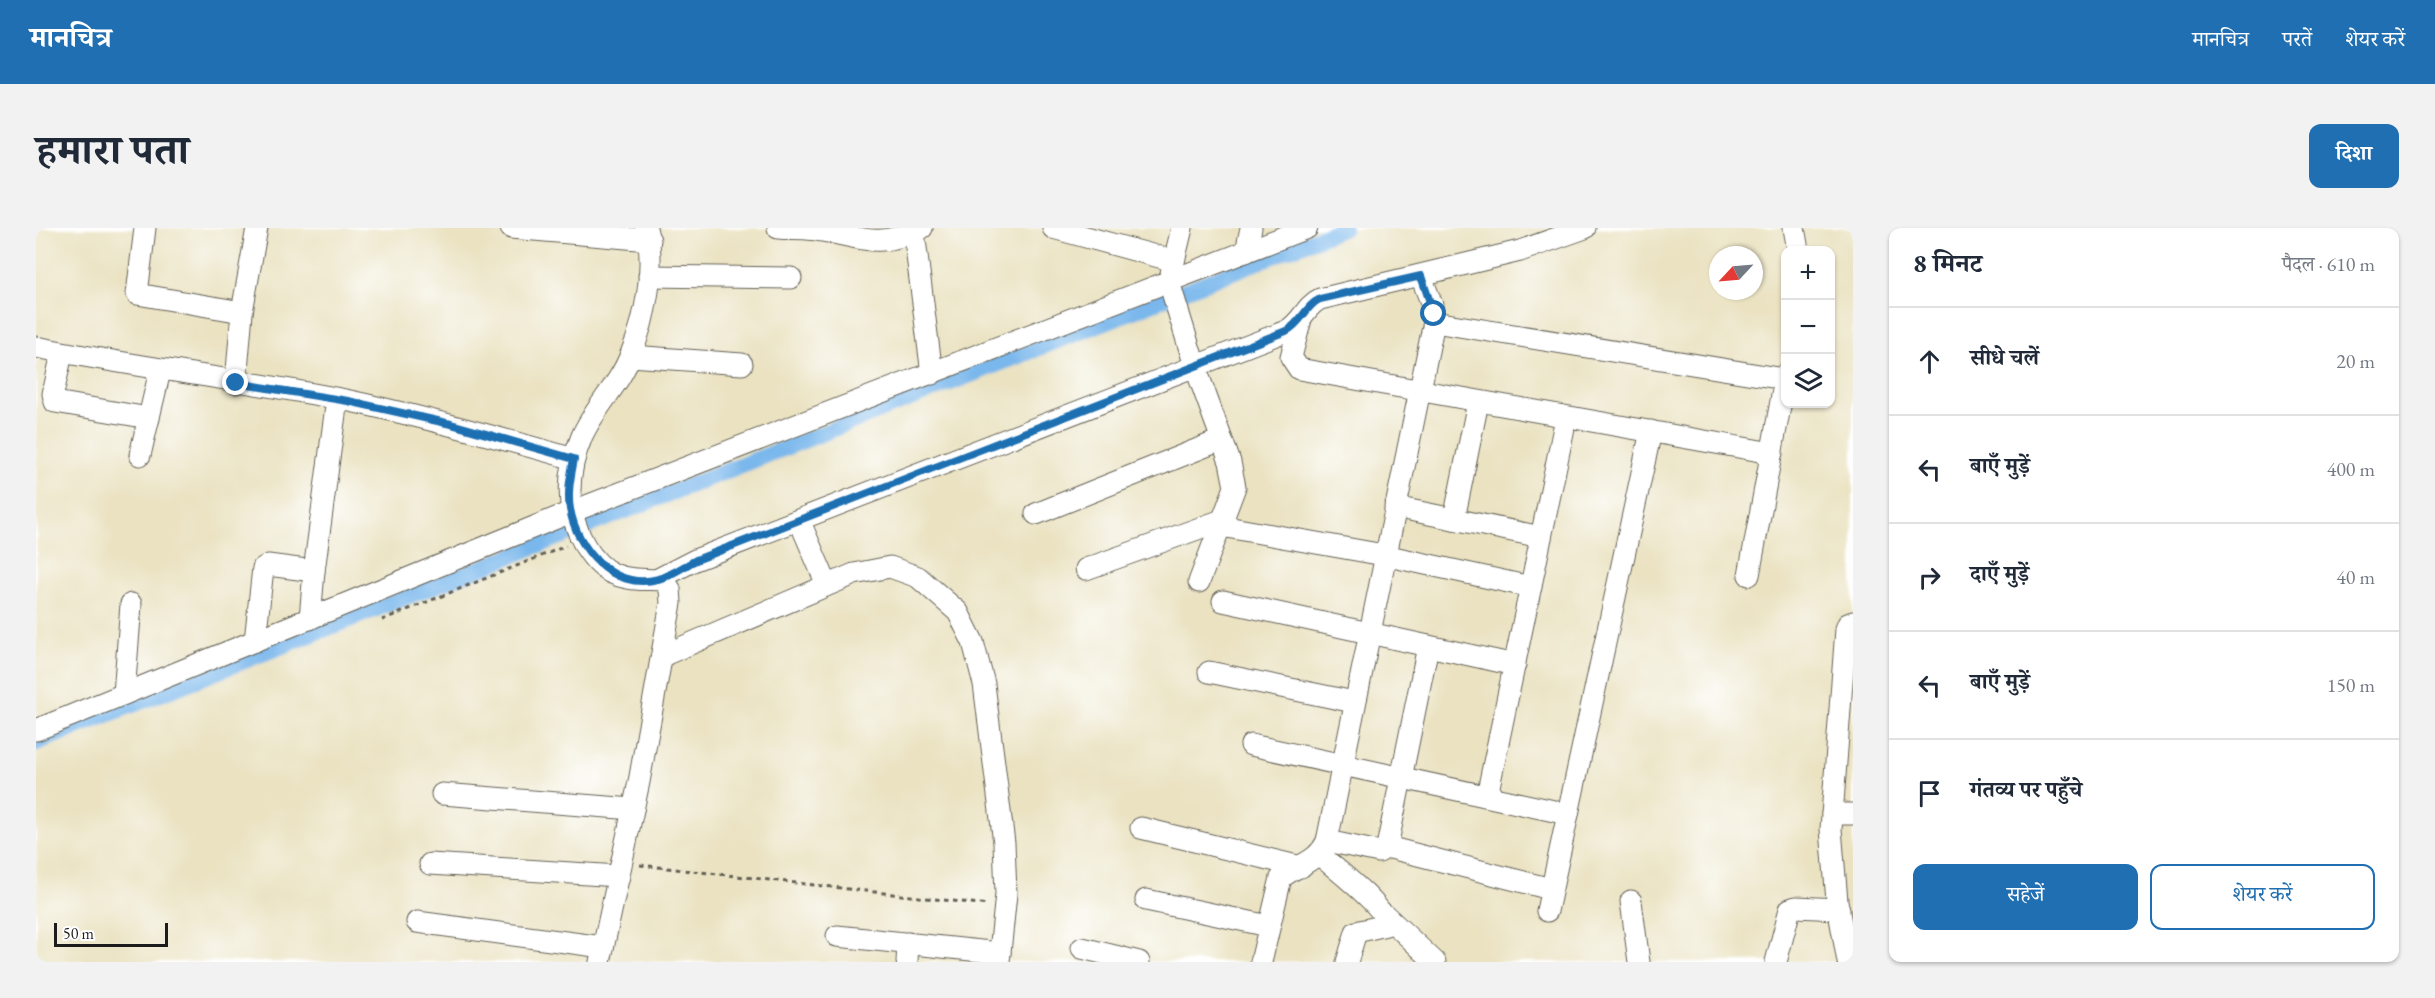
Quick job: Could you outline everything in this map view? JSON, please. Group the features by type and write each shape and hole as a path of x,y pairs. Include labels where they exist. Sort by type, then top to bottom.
{"street":[{"path":"145,228 137,294 242,312"},
{"path":"236,383 242,312 257,228"},
{"path":"511,228 648,234 649,276 639,333 631,356 583,434 574,459 569,485 576,527 590,555 612,574 629,579 658,579 696,560 801,522 1286,331 1301,319"},
{"path":"778,228 806,228 874,242 888,241 918,230 932,374"},
{"path":"1053,228 1174,261"},
{"path":"1182,228 1170,286 1235,487 1199,582"},
{"path":"1246,252 1251,228"},
{"path":"36,730 310,619 576,527 932,374 1170,286 1307,228"},
{"path":"1586,228 1520,251 1320,299 1308,307 1301,319 1291,357 1299,369 1772,453"},
{"path":"1794,228 1796,246"},
{"path":"649,276 791,278"},
{"path":"1261,962 1281,878 1301,867 1323,848 1343,763 1384,555 1434,322 1432,305 1421,276"},
{"path":"1434,322 1781,376"},
{"path":"36,348 336,399 451,424 574,459"},
{"path":"62,353 53,394 55,402 148,418"},
{"path":"631,356 742,364"},
{"path":"140,455 160,370"},
{"path":"310,619 336,399"},
{"path":"1749,575 1781,400"},
{"path":"1454,519 1478,402"},
{"path":"1487,796 1566,418"},
{"path":"1547,911 1651,431"},
{"path":"1036,514 1221,440"},
{"path":"1395,507 1541,537"},
{"path":"801,522 827,585"},
{"path":"1086,569 1223,523 1531,587"},
{"path":"255,641 263,568 268,565 314,571"},
{"path":"664,655 827,585 876,568 903,570 918,577 944,598 967,625 978,659 1005,843 1005,907 1000,958 907,953 837,936"},
{"path":"417,922 601,955 664,655 671,596 668,584 658,579"},
{"path":"1223,601 1515,665"},
{"path":"124,694 131,604"},
{"path":"1848,962 1832,859 1843,814 1846,629 1853,621"},
{"path":"1323,848 1379,852 1386,847 1428,646"},
{"path":"1209,672 1354,702"},
{"path":"1251,745 1343,763 1568,814"},
{"path":"442,794 633,809"},
{"path":"1141,828 1301,867"},
{"path":"1386,847 1551,890"},
{"path":"1323,848 1384,914 1435,962"},
{"path":"430,864 620,869"},
{"path":"1146,900 1269,926"},
{"path":"1631,901 1639,962"},
{"path":"1776,962 1790,909 1796,907 1839,909"},
{"path":"1347,962 1356,932 1386,925 1384,914"},
{"path":"1082,948 1139,962"}],"path":[{"path":"382,620 576,527"},
{"path":"620,869 1005,907"}],"waterway":[{"path":"36,743 1344,228"}],"route":[{"path":"236,383 348,401 451,424 574,459 569,485 570,509 590,555 612,574 629,579 658,579 696,560 801,522 1089,406 1286,331 1297,324 1313,302 1320,299 1421,276 1434,314"}]}
